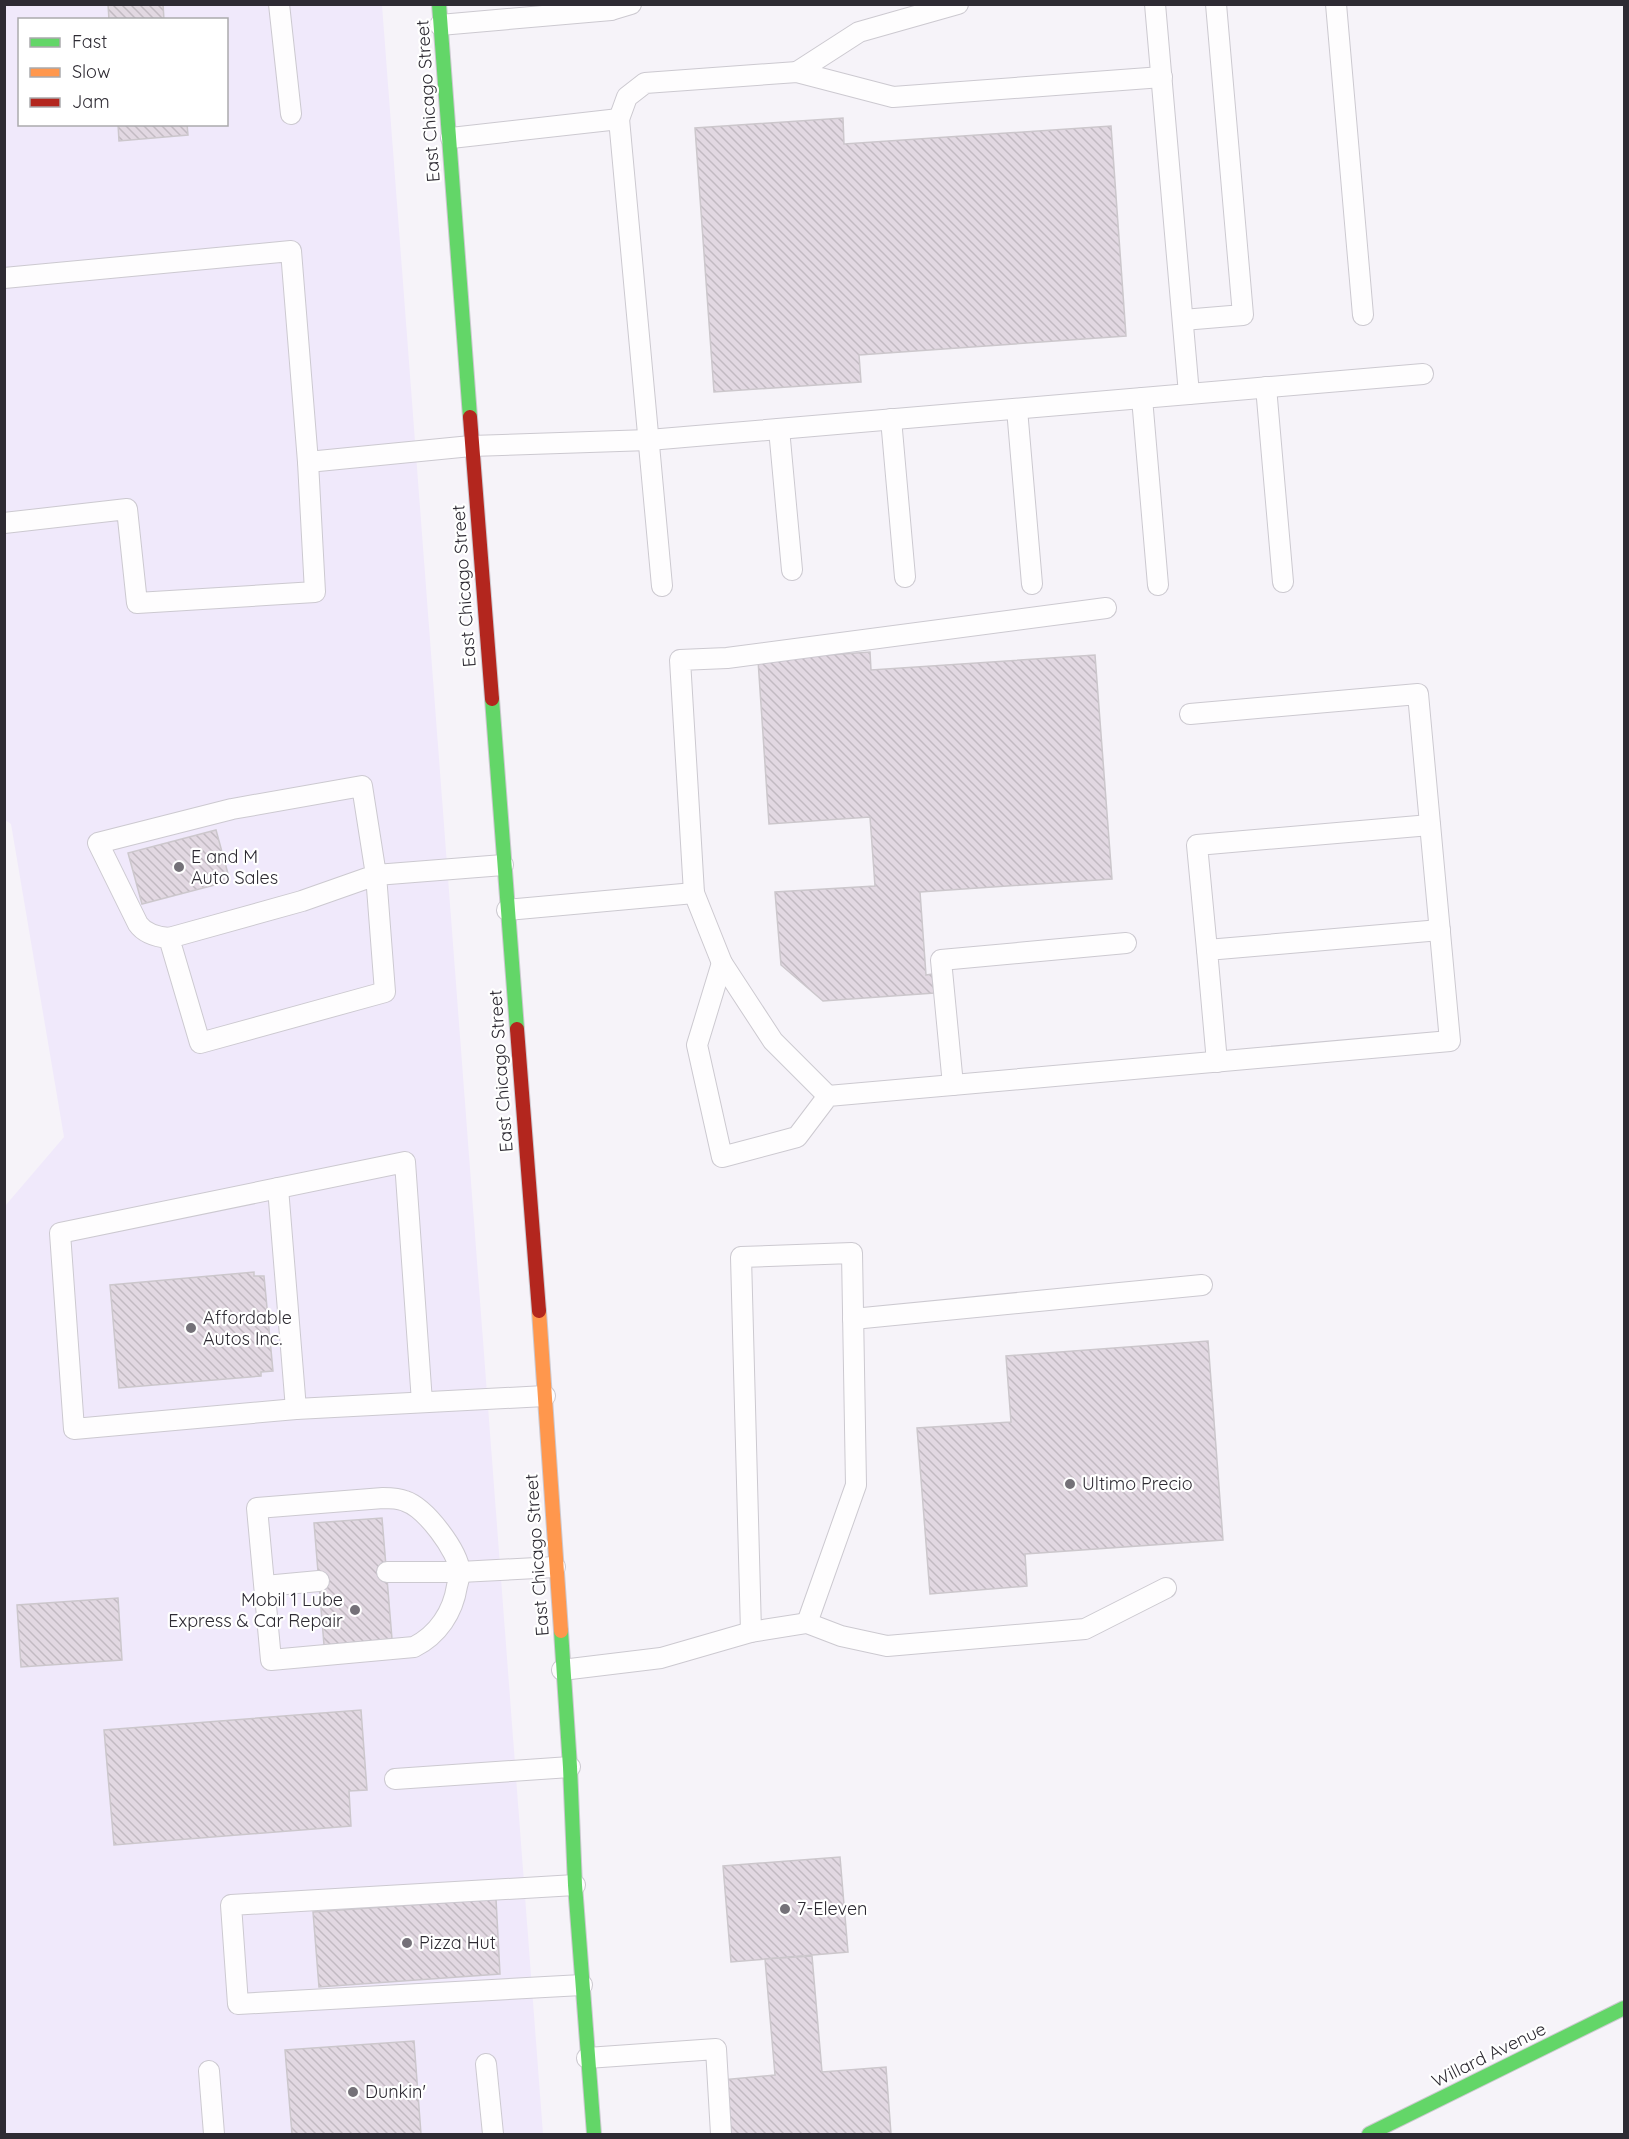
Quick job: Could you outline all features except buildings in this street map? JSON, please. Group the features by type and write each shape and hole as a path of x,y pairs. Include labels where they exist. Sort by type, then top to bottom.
{"main road":[{"name":"East Chicago Street","path":"439,4 545,1396 570,1767 575,1885 594,2134"},
{"name":"Willard Avenue","path":"1369,2134 1624,2008"}],"lane":[{"path":"279,4 291,114"},
{"path":"440,25 631,4"},
{"path":"797,72 859,32 958,4"},
{"path":"1155,4 1189,394"},
{"path":"1183,320 1243,315 1216,4"},
{"path":"1336,4 1363,315"},
{"path":"662,586 619,119 627,97 645,83 797,72 893,98 1162,77"},
{"path":"450,138 619,119"},
{"path":"4,278 291,251 308,462 315,592 137,603 127,509 4,523"},
{"path":"308,462 471,446 649,440 1423,374"},
{"path":"1266,387 1283,582"},
{"path":"1142,398 1158,585"},
{"path":"1017,409 1032,584"},
{"path":"891,419 905,577"},
{"path":"779,429 792,570"},
{"path":"828,1096 773,1041 722,963 694,893 680,660 727,658 1106,608"},
{"path":"722,963 697,1046 722,1157 798,1137 828,1096 1450,1041 1418,693 1190,714"},
{"path":"169,938 200,1043 385,992 376,875 362,786 232,809 98,843 140,928 157,936 169,938 302,902 376,875 503,865"},
{"path":"1217,1062 1197,845 1430,825"},
{"path":"507,910 694,893"},
{"path":"1207,951 1440,930"},
{"path":"953,1085 941,960 1126,943"},
{"path":"422,1402 405,1162 60,1233 74,1429 296,1409 545,1396"},
{"path":"278,1188 296,1409"},
{"path":"751,1632 741,1257 852,1253 856,1485 807,1623"},
{"path":"853,1319 1202,1285"},
{"path":"383,1498 408,1501 426,1516 451,1549 460,1572 453,1604 448,1614 433,1635 414,1647 271,1660 257,1508 383,1498"},
{"path":"387,1572 460,1572 555,1567"},
{"path":"265,1586 319,1581"},
{"path":"562,1670 661,1658 751,1632 807,1623 841,1636 887,1646 1085,1629 1166,1588"},
{"path":"395,1779 570,1767"},
{"path":"575,1885 231,1905 238,2004 582,1985"},
{"path":"587,2058 716,2049 722,2134"},
{"path":"486,2064 493,2134"},
{"path":"209,2072 214,2134"}],"shaded area":[{"path":"5,5 382,5 543,2134 5,2134 5,1206 64,1137 11,824 5,820"}],"traffic: fast":[{"path":"439,4 470,417"},
{"path":"492,699 517,1029"},
{"path":"561,1631 575,1885 594,2134"},
{"path":"1369,2134 1624,2008"}],"traffic: slow":[{"path":"539,1311 561,1631"}],"traffic: jam":[{"path":"470,417 492,699"},
{"path":"517,1029 539,1311"}],"place":[{"name":"E and M Auto Sales","path":"179,867"},
{"name":"Affordable Autos Inc.","path":"191,1328"},
{"name":"Ultimo Precio","path":"1070,1484"},
{"name":"Mobil 1 Lube Express & Car Repair","path":"355,1610"},
{"name":"7-Eleven","path":"785,1909"},
{"name":"Pizza Hut","path":"407,1943"},
{"name":"Dunkin'","path":"353,2092"}]}
